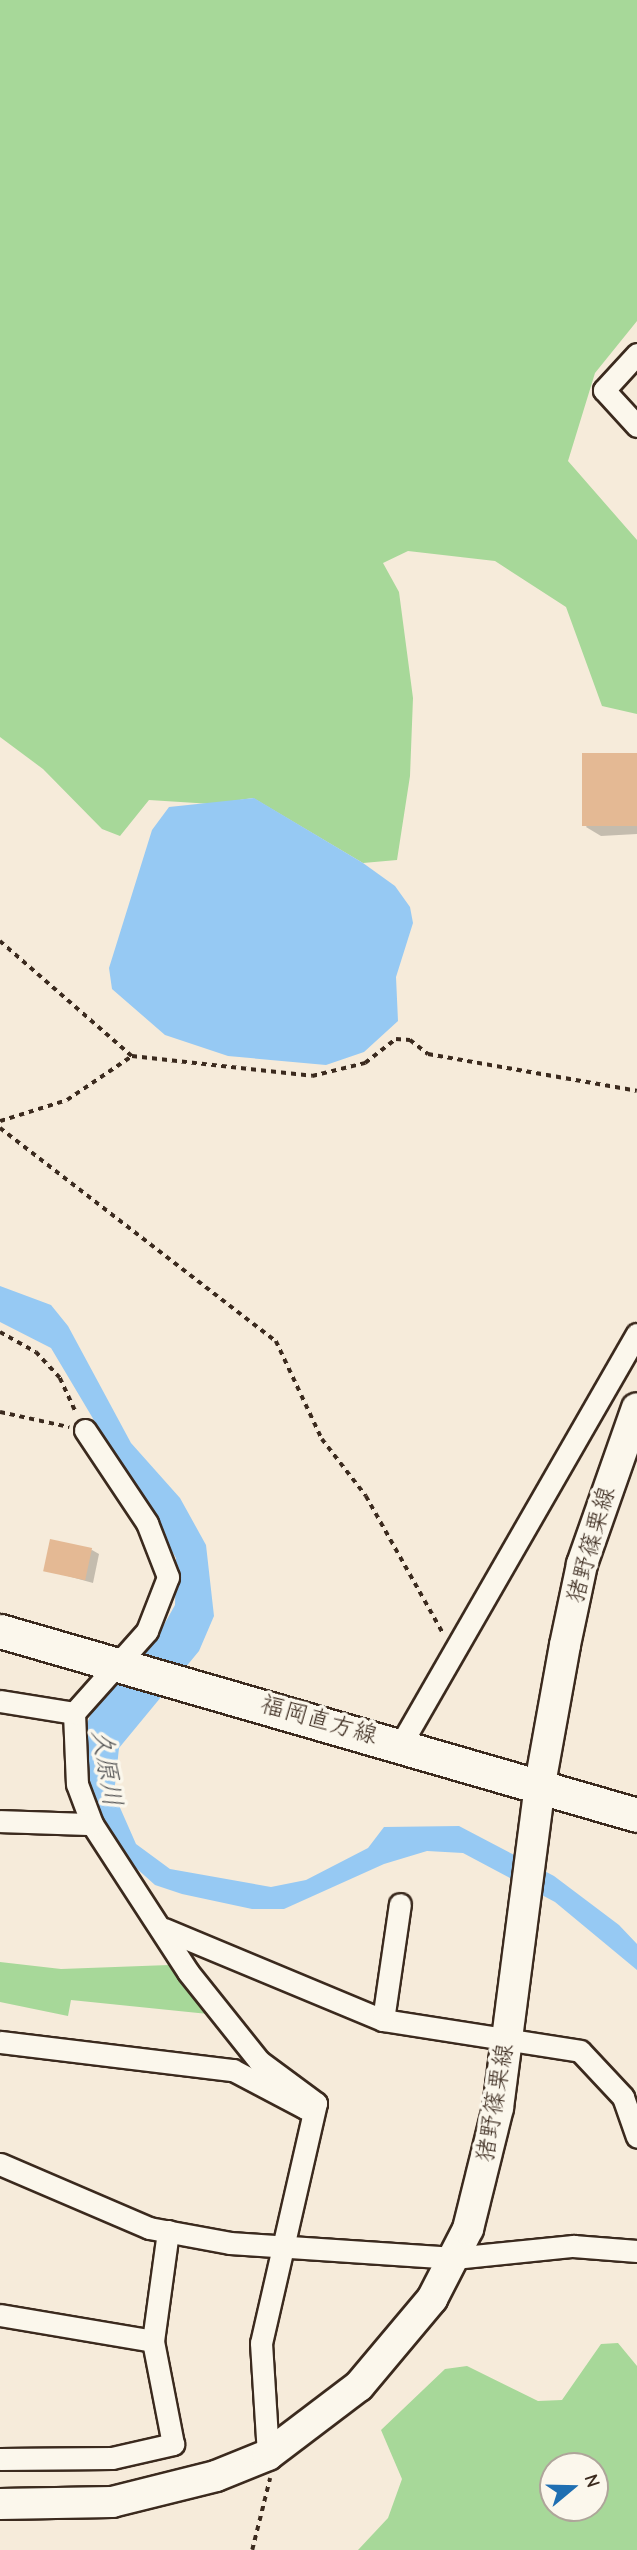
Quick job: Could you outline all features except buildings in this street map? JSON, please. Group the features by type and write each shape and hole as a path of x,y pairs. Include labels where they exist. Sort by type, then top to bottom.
{"main road":[{"name":"猪野篠栗線","path":"0,2504 113,2501 268,2455 390,2355 432,2299 468,2229 495,2121 540,1784 582,1564 637,1408"},
{"name":"福岡直方線","path":"0,1631 540,1784 637,1815"}],"street":[{"path":"637,354 604,390 637,426"},
{"path":"401,1744 451,1649 637,1334"},
{"path":"85,1430 147,1523 168,1577 147,1631 74,1713 76,1784 92,1824 238,2038 316,2103"},
{"path":"0,1700 74,1713"},
{"path":"0,1821 92,1824"},
{"path":"383,2020 400,1904"},
{"path":"163,1929 383,2020 580,2051 623,2097 637,2137"},
{"path":"0,2042 233,2070 305,2108 316,2103"},
{"path":"268,2455 261,2343 285,2248 316,2103"},
{"path":"0,2164 168,2231 285,2248 454,2258 573,2246 637,2251"},
{"path":"0,2459 112,2458 173,2444 153,2342 168,2231"},
{"path":"0,2315 153,2342"}],"path":[{"path":"0,941 132,1056 312,1076 365,1063 396,1038 410,1040 428,1054 637,1091"},
{"path":"0,1121 67,1100 132,1056"},
{"path":"0,1128 276,1341 322,1439 373,1506 451,1649"},
{"path":"0,1332 36,1352 60,1378 85,1430"},
{"path":"0,1412 85,1430"},
{"path":"252,2550 271,2491 268,2455"}],"green space":[{"path":"0,0 637,0 637,321 595,373 568,461 637,540 637,714 602,706 566,607 495,561 408,551 383,563 399,592 413,698 410,776 397,860 363,863 253,798 212,804 149,800 120,836 102,829 43,769 0,737"},
{"path":"0,1962 61,1969 169,1965 208,2014 71,2000 68,2016 0,2002"},
{"path":"618,2343 637,2366 637,2550 358,2550 388,2518 402,2479 381,2430 445,2369 467,2366 538,2401 562,2400 601,2344"}],"water":[{"path":"254,798 363,863 395,886 410,907 413,923 396,977 398,1021 364,1052 326,1065 228,1056 165,1035 112,989 109,968 152,830 169,807"},
{"name":"久原川","path":"0,1286 51,1305 68,1326 131,1443 180,1498 206,1545 214,1616 199,1651 119,1748 114,1794 136,1844 170,1869 271,1887 306,1880 368,1848 384,1827 459,1826 554,1876 619,1925 637,1944 637,1970 555,1902 463,1853 427,1851 384,1864 284,1909 252,1909 182,1894 155,1885 135,1867 94,1811 84,1773 84,1731 92,1711 161,1630 175,1605 176,1558 51,1348 0,1322"}]}
